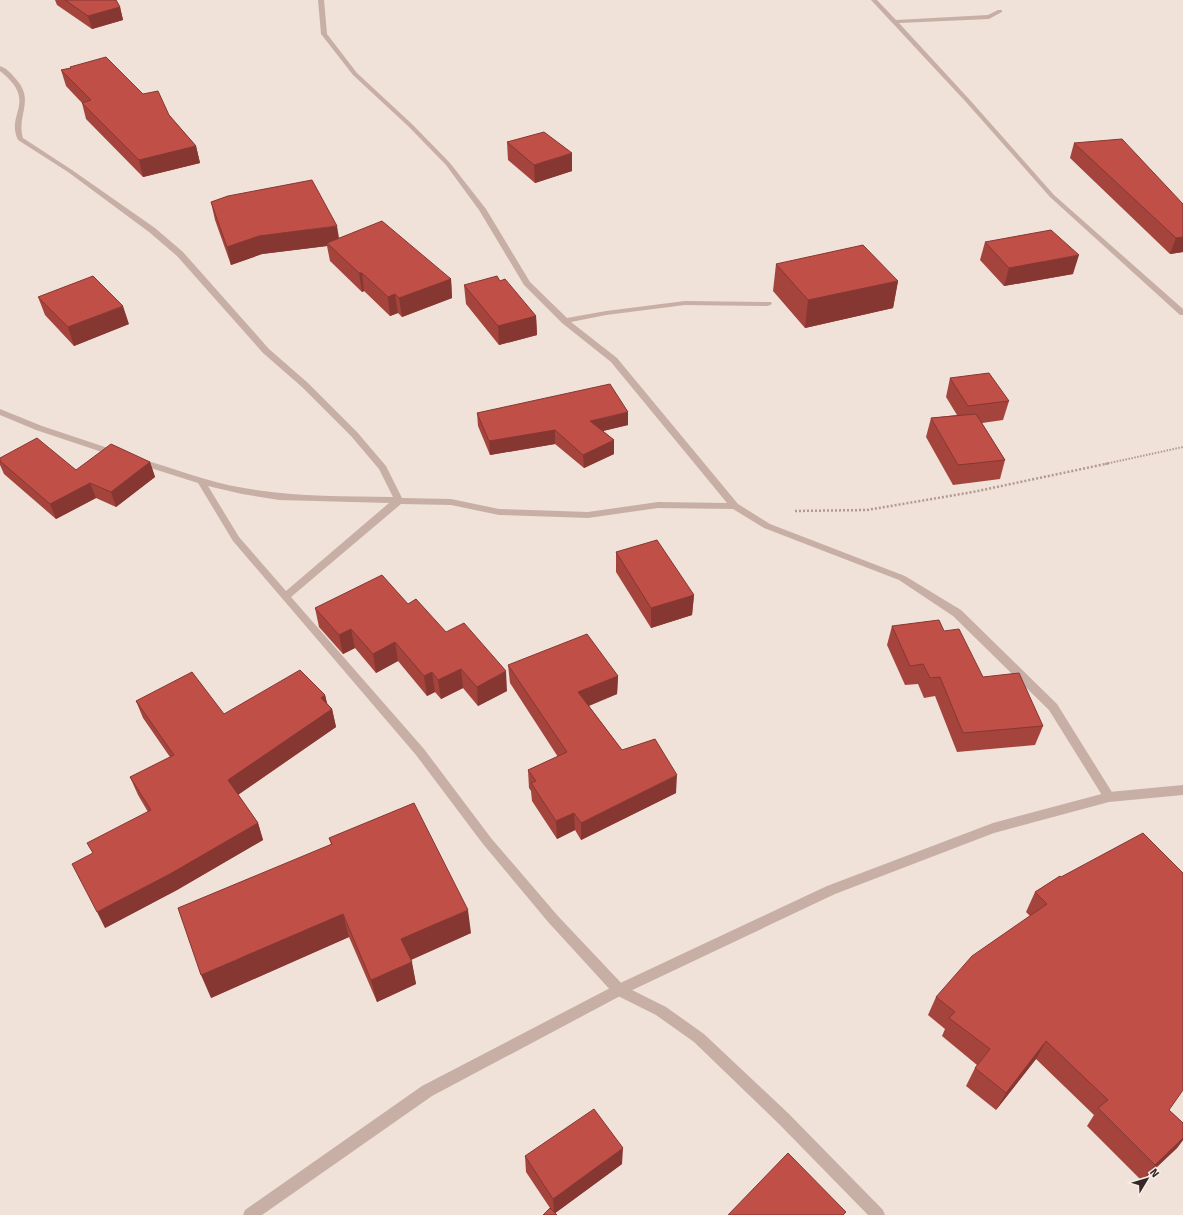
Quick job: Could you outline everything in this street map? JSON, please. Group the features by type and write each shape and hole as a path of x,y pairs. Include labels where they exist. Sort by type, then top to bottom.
{"street":[{"path":"321,0 324,34 355,74 411,126 448,164 482,209 527,283 565,321 614,360 735,506 767,526 902,578 957,613 1053,707 1109,797"},
{"path":"874,0 967,100 1052,196 1183,313"},
{"path":"894,22 989,17 1000,11"},
{"path":"0,68 19,85 23,98 17,132 20,139 70,171 152,230 180,254 266,351 305,385 354,434 383,468 399,500"},
{"path":"565,321 606,313 685,303 768,304"},
{"path":"0,412 39,428 201,481 242,491 279,497 451,502 498,512 588,515 658,505 735,506"},
{"path":"201,481 236,539 420,752 487,841 543,907 619,990 661,1011 699,1038 784,1119 878,1215"},
{"path":"286,597 399,500"},
{"path":"250,1215 427,1091 619,990 830,890 993,828 1109,797 1183,790"}],"path":[{"path":"789,511 867,510 973,492 1183,447"}],"building":[{"path":"65,0 116,0 120,7 88,16"},
{"path":"106,57 143,94 158,91 169,115 196,146 139,160 82,103 91,100 61,70"},
{"path":"544,132 572,153 534,165 507,142"},
{"path":"1122,139 1183,204 1183,237 1176,238 1074,143"},
{"path":"312,180 337,226 259,236 227,247 211,202 228,196"},
{"path":"382,221 451,279 399,298 395,294 388,297 362,273 359,273 327,243"},
{"path":"1051,230 1079,255 1009,268 985,242"},
{"path":"863,245 898,281 808,300 776,264"},
{"path":"93,276 123,306 68,327 38,297"},
{"path":"497,276 500,281 505,279 536,316 498,326 464,285"},
{"path":"989,373 1009,401 968,406 950,378"},
{"path":"610,384 628,412 590,421 614,440 583,455 555,430 489,441 477,413"},
{"path":"976,414 1005,460 958,465 931,418"},
{"path":"37,438 76,470 111,444 150,462 111,492 90,483 50,504 0,461 0,458"},
{"path":"657,540 694,595 651,608 616,552"},
{"path":"382,575 408,604 416,599 446,632 464,623 506,671 477,687 461,669 438,680 432,672 424,676 395,642 373,654 351,629 339,635 315,608"},
{"path":"939,620 944,631 959,629 983,677 1019,673 1043,726 963,733 940,677 930,678 923,664 910,666 892,626"},
{"path":"587,634 618,676 578,692 622,750 655,739 677,775 581,823 574,813 556,821 531,783 536,781 528,770 567,752 508,665"},
{"path":"300,670 325,695 321,698 332,709 228,780 258,823 170,874 97,912 72,864 93,853 87,843 151,810 130,777 174,755 136,701 192,672 224,714"},
{"path":"414,803 468,910 401,939 412,962 371,980 343,914 201,975 178,908 332,844 329,838"},
{"path":"1143,833 1183,873 1183,1090 1169,1110 1183,1123 1183,1138 1155,1165 1098,1108 1108,1100 1046,1041 1006,1093 975,1068 990,1049 949,1018 955,1012 936,997 972,956 1047,904 1035,892 1060,876 1061,877"},
{"path":"594,1109 623,1148 553,1199 525,1156"},
{"path":"788,1153 846,1212 843,1215 728,1215"},
{"path":"550,1208 557,1215 543,1215"}]}
